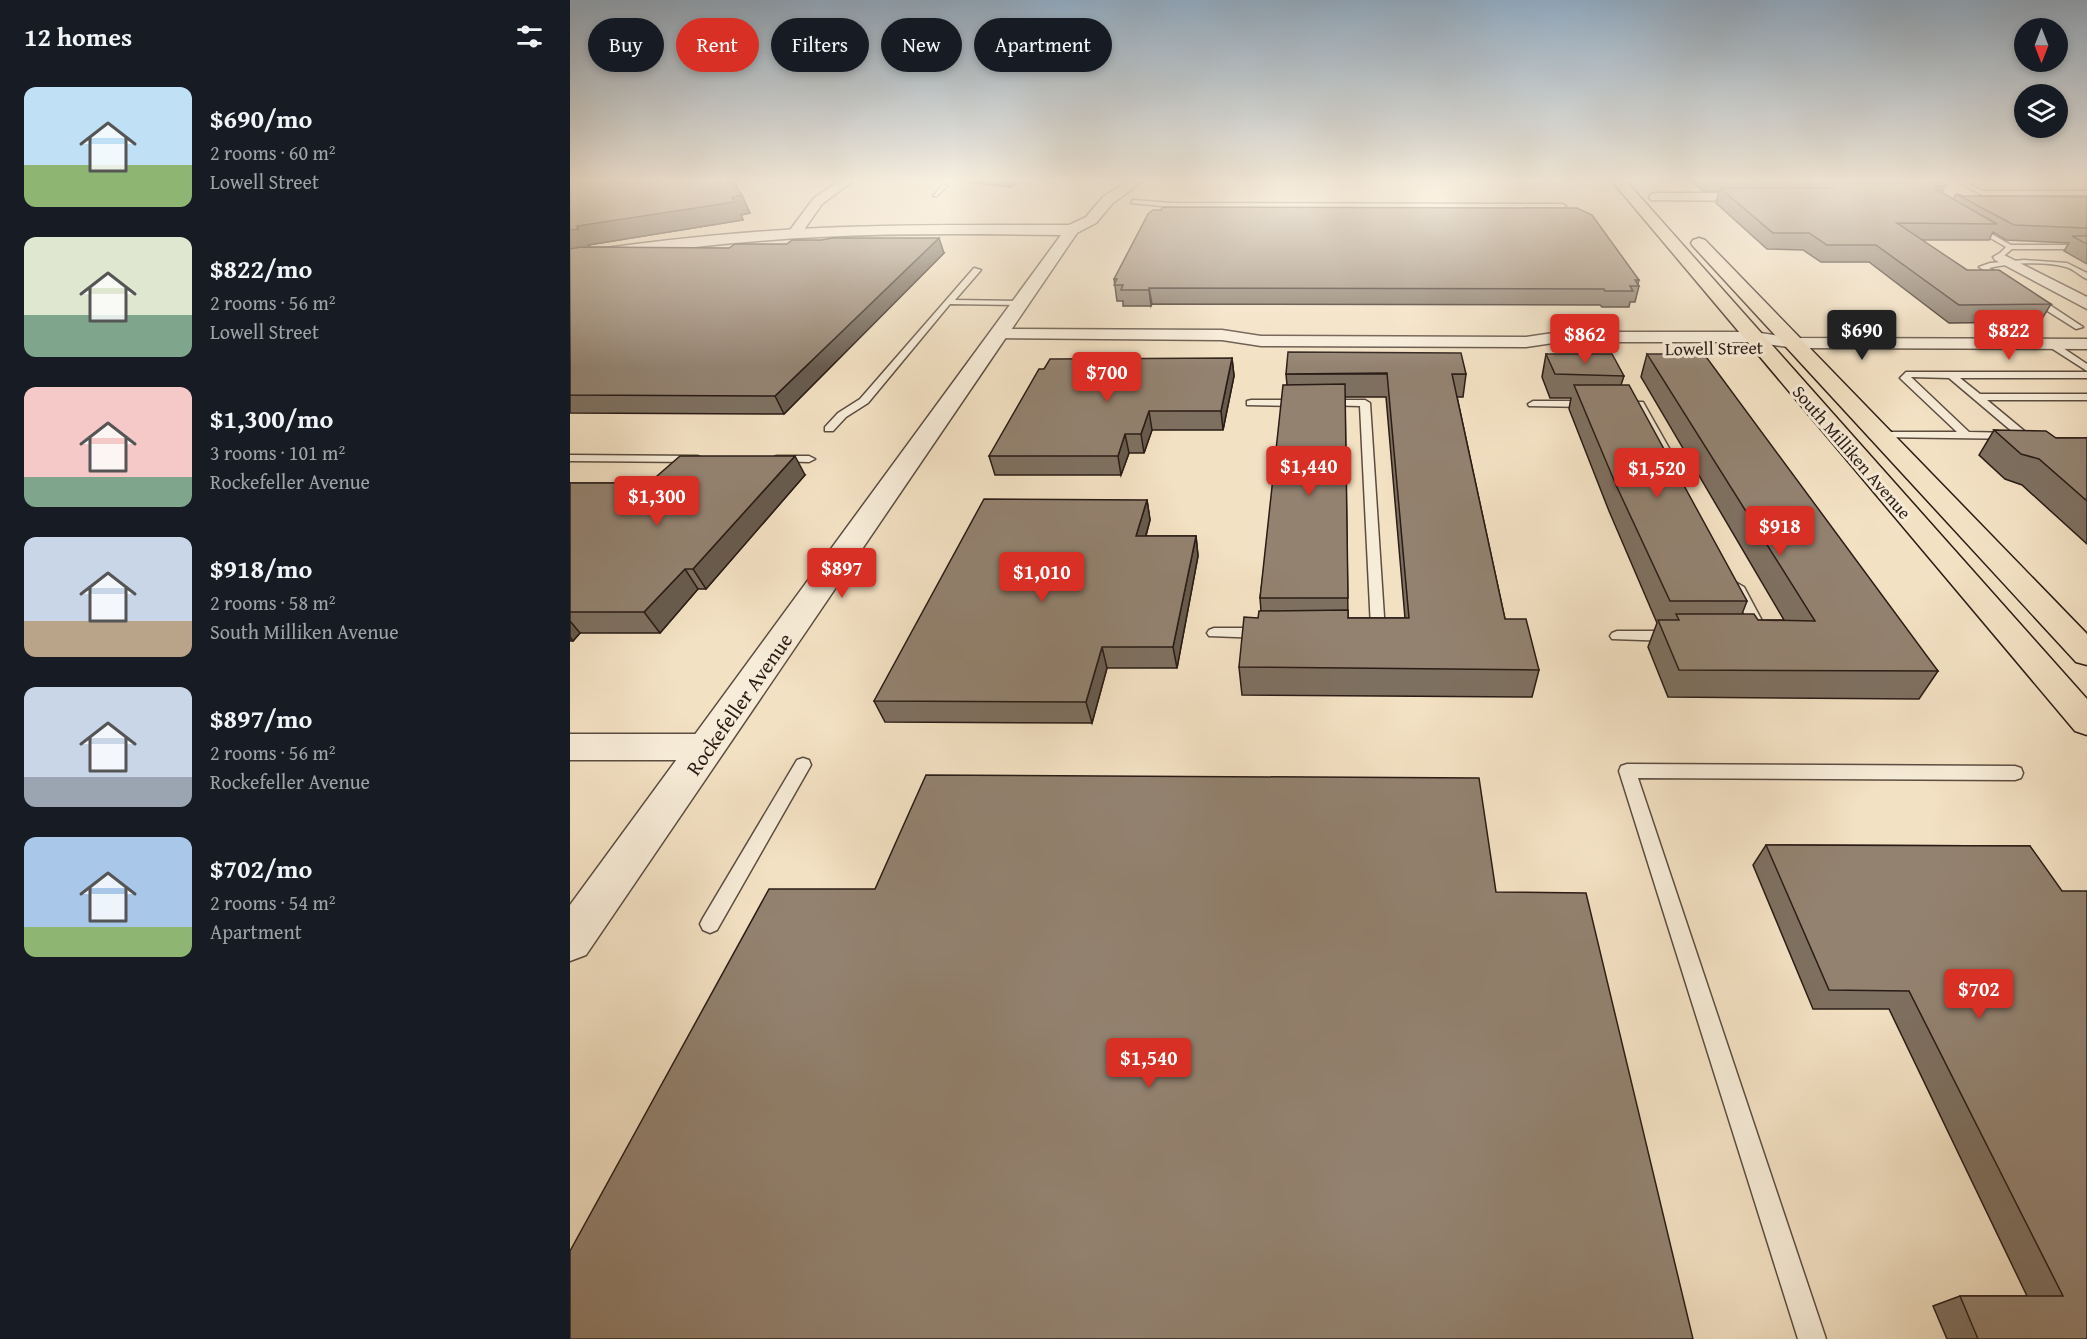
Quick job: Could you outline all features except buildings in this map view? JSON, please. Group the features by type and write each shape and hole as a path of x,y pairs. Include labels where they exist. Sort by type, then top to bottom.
{"main road":[{"name":"South Milliken Avenue","path":"1673,243 2087,722"},
{"name":"South Milliken Avenue","path":"1700,243 2087,654"}],"street":[{"path":"570,258 680,243"},
{"name":"Rockefeller Avenue","path":"570,941 1022,303 1059,243"},
{"path":"2008,256 2087,304"},
{"name":"Lowell Street","path":"994,340 1219,347 1261,341 1526,342 1548,348 1759,343 2087,344"},
{"path":"570,747 708,747"}],"lane":[{"path":"1993,243 2008,256 2070,265 2087,265"},
{"path":"2012,285 1983,267 2008,256 2087,247"},
{"path":"2070,265 2087,277"},
{"path":"829,429 842,415 864,401 977,270"},
{"path":"2021,291 2079,327"},
{"path":"948,302 1022,303"},
{"path":"2051,344 2087,368"},
{"path":"1967,436 1905,378 1909,374 2087,375"},
{"path":"1880,435 2024,436 1951,375"},
{"path":"2067,375 2087,389"},
{"path":"1977,397 2087,397"},
{"path":"1251,403 1365,403 1378,632 1357,632"},
{"path":"1533,404 1639,404 1673,467"},
{"path":"570,458 711,459"},
{"path":"758,459 808,459"},
{"path":"1729,572 1763,636 1752,636"},
{"path":"1214,633 1280,633"},
{"path":"1617,636 1684,636"},
{"path":"710,924 803,765"},
{"path":"1812,1339 1627,771 2015,774"}]}
